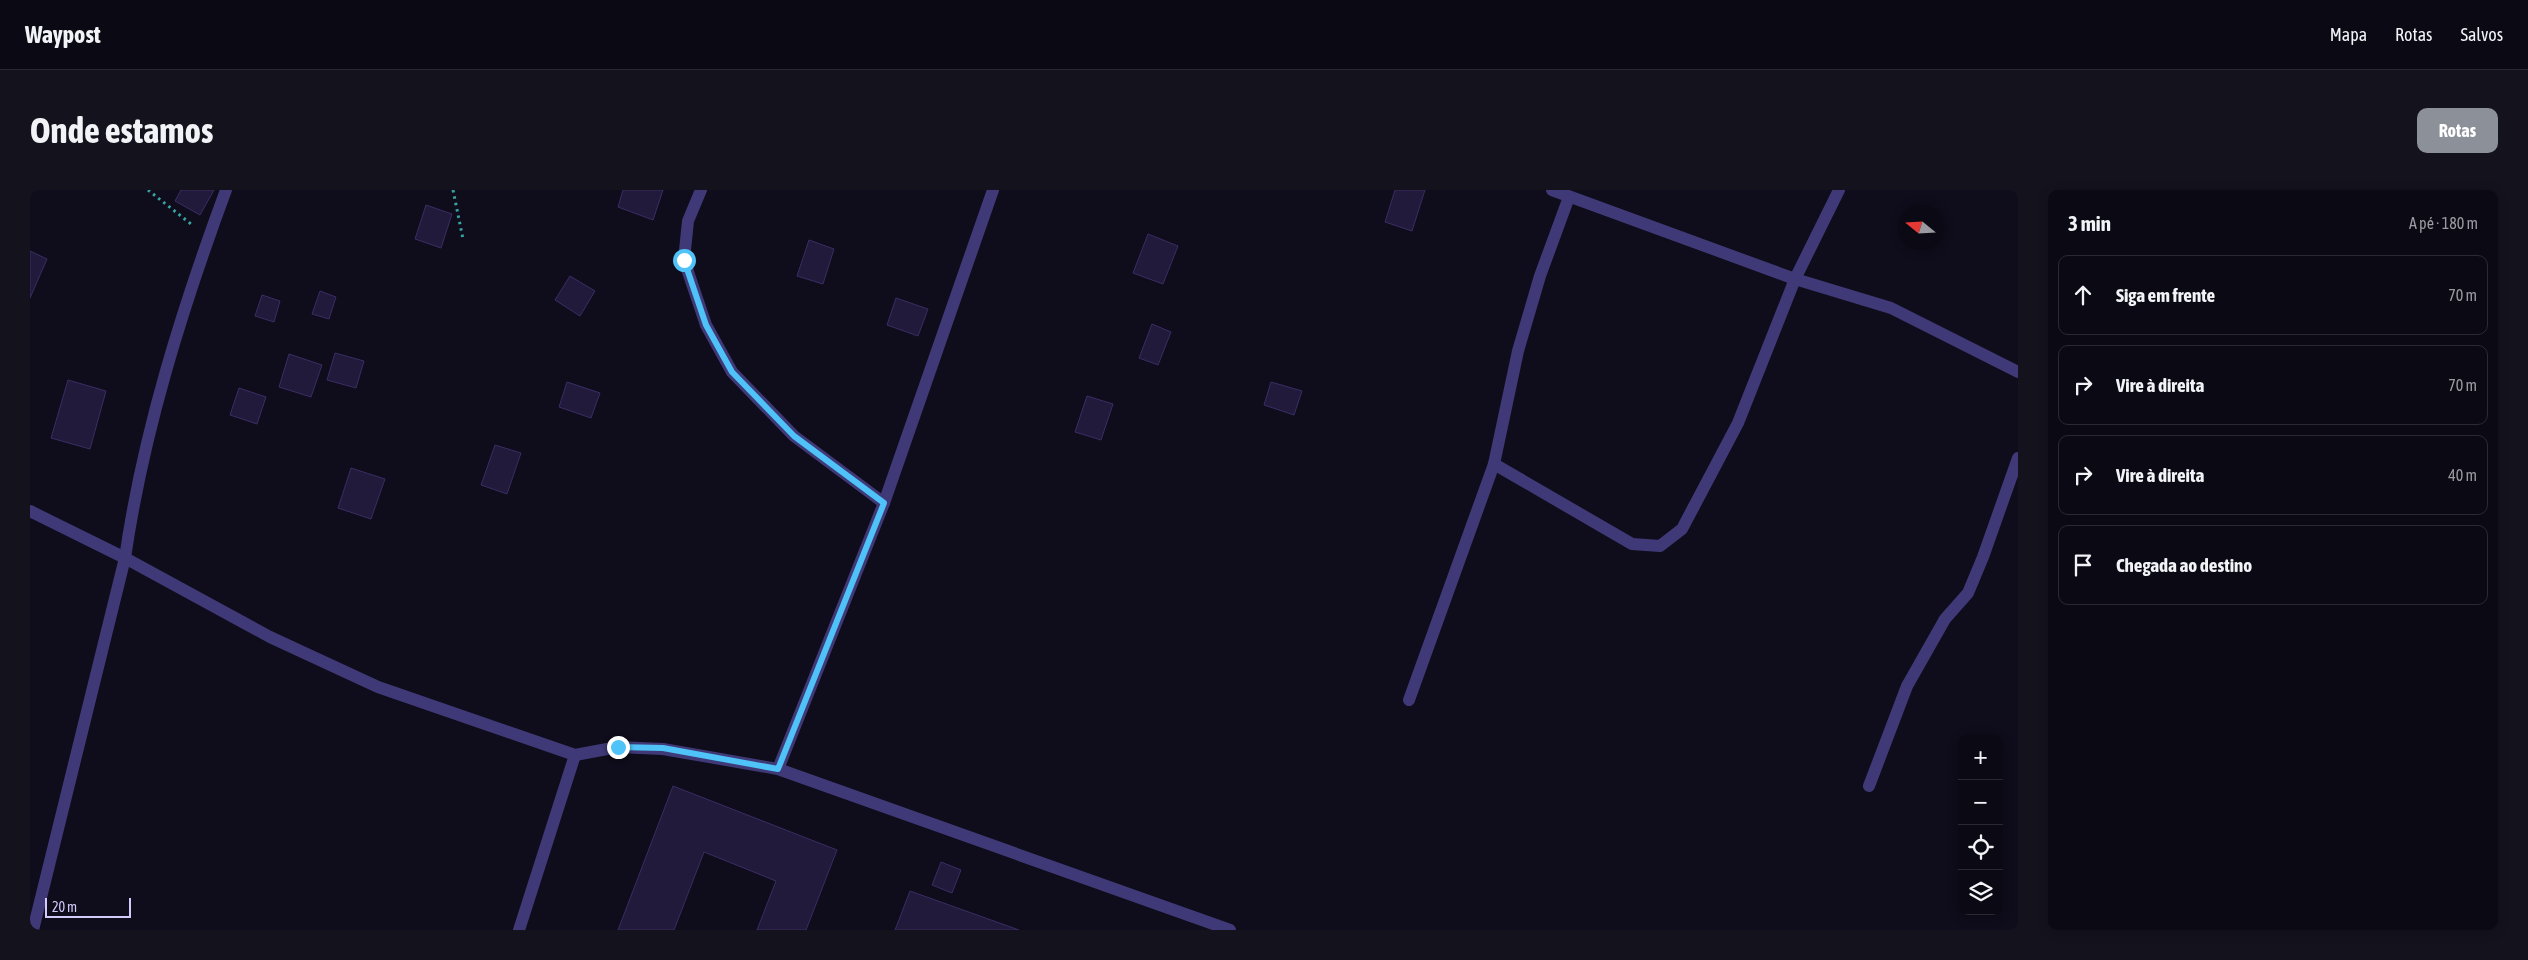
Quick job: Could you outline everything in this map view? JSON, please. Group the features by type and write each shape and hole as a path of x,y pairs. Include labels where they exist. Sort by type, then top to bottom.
{"street":[{"path":"33,930 125,558 131,519 150,438 186,305 226,190"},
{"path":"701,190 688,221 684,260 706,325 732,372 794,436 884,503"},
{"path":"778,769 884,503 993,190"},
{"path":"1552,190 1795,278 1891,308 2018,372"},
{"path":"1494,464 1632,544 1660,546 1682,530 1738,423 1795,278 1839,190"},
{"path":"1409,700 1494,464 1518,351 1540,276 1569,197"},
{"path":"1869,786 1907,686 1945,619 1968,593 1983,557 2018,458"},
{"path":"30,511 125,558 270,637 378,687 575,755 618,747 663,748 778,769 1230,930"},
{"path":"519,930 575,755"}],"path":[{"path":"148,190 191,224 206,245"},
{"path":"453,190 463,239"}],"building":[{"path":"181,190 214,190 200,215 175,201"},
{"path":"623,190 663,190 653,220 618,207"},
{"path":"1395,190 1425,190 1412,231 1385,222"},
{"path":"426,205 452,214 441,248 415,239"},
{"path":"1148,234 1178,246 1163,284 1133,273"},
{"path":"809,240 834,249 823,284 797,276"},
{"path":"30,251 47,259 30,298"},
{"path":"570,276 595,291 580,316 555,300"},
{"path":"320,291 336,297 329,319 312,314"},
{"path":"262,295 280,301 274,322 255,316"},
{"path":"896,298 928,309 918,336 887,325"},
{"path":"1152,324 1171,332 1158,365 1139,358"},
{"path":"335,353 364,361 356,388 327,380"},
{"path":"289,354 322,365 311,397 279,387"},
{"path":"68,380 106,391 90,449 51,438"},
{"path":"567,382 600,393 591,418 559,407"},
{"path":"1271,382 1302,391 1294,415 1264,405"},
{"path":"239,388 266,397 257,424 230,415"},
{"path":"1087,396 1113,404 1101,440 1075,432"},
{"path":"495,445 521,453 507,494 481,485"},
{"path":"351,468 385,479 371,519 338,508"},
{"path":"673,786 837,850 806,930 757,930 776,881 704,852 674,930 618,930"},
{"path":"941,862 961,870 952,893 932,885"},
{"path":"910,891 1019,930 895,930"}],"route":[{"path":"618,747 663,748 778,769 884,503 794,436 732,372 706,325 684,260"}]}
